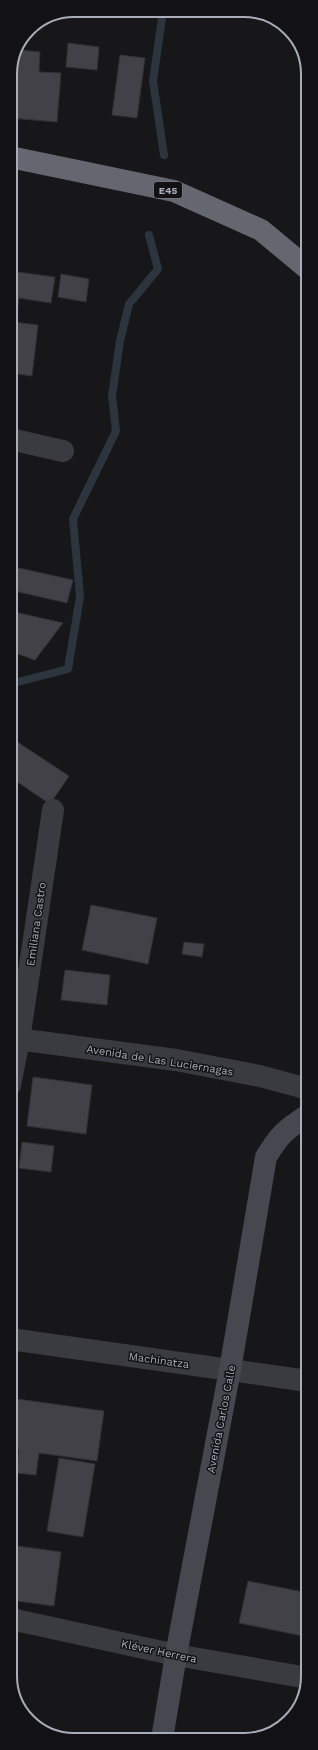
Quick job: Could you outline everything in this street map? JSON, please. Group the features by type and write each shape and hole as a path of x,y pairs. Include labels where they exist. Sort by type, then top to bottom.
{"highway":[{"name":"E45","path":"17,158 174,191 261,230 301,263"}],"street":[{"path":"17,441 64,451"},
{"name":"Emiliana Castro","path":"17,1027 53,810"},
{"name":"Avenida de Las Luciernagas","path":"17,1039 176,1060 260,1076 301,1087"},
{"name":"Avenida Carlos Calle","path":"163,1733 176,1655 230,1370 266,1157 278,1137 301,1120"},
{"name":"Machinatza","path":"17,1340 301,1380"},
{"name":"Kléver Herrera","path":"17,1621 176,1655 301,1677"}],"building":[{"path":"68,43 99,47 97,70 66,67"},
{"path":"22,50 40,52 39,72 61,73 57,122 17,119 17,70"},
{"path":"120,55 145,58 137,118 112,115"},
{"path":"17,272 55,277 51,303 19,298 17,313"},
{"path":"61,274 89,279 86,302 58,297"},
{"path":"17,322 38,325 32,376 17,374"},
{"path":"17,568 73,580 67,603 17,592"},
{"path":"17,613 63,623 35,660 17,654"},
{"path":"17,742 69,776 50,804 17,782"},
{"path":"91,905 157,918 148,964 82,950"},
{"path":"184,942 204,944 202,957 182,954"},
{"path":"65,970 110,975 107,1005 61,1000"},
{"path":"33,1077 92,1085 86,1134 27,1126"},
{"path":"22,1142 54,1146 51,1172 19,1168"},
{"path":"17,1399 104,1411 97,1461 39,1453 36,1475 17,1473 19,1450 17,1450"},
{"path":"59,1458 95,1464 83,1537 47,1531"},
{"path":"17,1546 61,1552 54,1606 17,1601"},
{"path":"248,1581 301,1592 301,1636 239,1623"}],"waterway":[{"path":"162,17 153,81 164,155"},
{"path":"17,682 68,669 80,597 73,519 116,431 112,396 120,341 129,304 158,269 149,235"}]}
